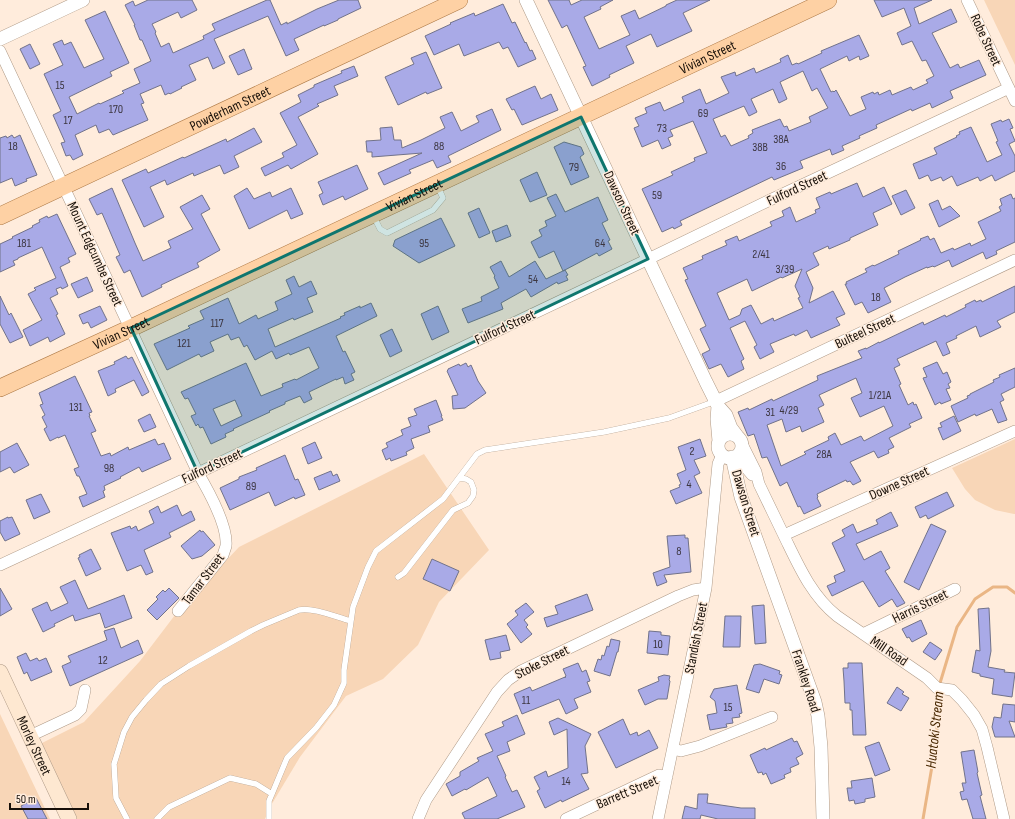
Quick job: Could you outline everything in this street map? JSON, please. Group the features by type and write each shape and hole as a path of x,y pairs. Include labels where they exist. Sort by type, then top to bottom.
{"main road":[{"name":"Powderham Street","path":"0,216 459,0"},
{"name":"Vivian Street","path":"0,388 131,328 828,0"},
{"name":"Morley Street","path":"0,672 69,819"}],"street":[{"path":"0,39 83,0"},
{"name":"Dawson Street","path":"526,0 717,404 726,415 730,428 739,439"},
{"name":"Robe Street","path":"967,0 1015,101"},
{"name":"Mount Edgcumbe Street","path":"0,51 198,473 210,495 223,526 226,545"},
{"name":"Fulford Street","path":"0,566 1009,88"},
{"name":"Bulteel Street","path":"717,404 1015,260"},
{"name":"Dawson Street","path":"717,404 719,441"},
{"name":"Downe Street","path":"784,535 1015,431"},
{"path":"727,435 734,435 739,439 741,450 739,454 730,456 718,448 719,441 727,435"},
{"name":"Mill Road","path":"739,439 756,472 759,484"},
{"name":"Dawson Street","path":"730,456 741,497 760,549"},
{"name":"Mill Road","path":"730,456 747,468 759,484 798,566 820,600 830,610 927,678 937,688 952,690 974,715 982,728 1004,819"},
{"name":"Standish Street","path":"658,819 706,588 718,464 730,456"},
{"name":"Tamar Street","path":"178,611 223,555 226,545"},
{"name":"Frankley Road","path":"760,549 805,673 818,716 821,747 823,819"},
{"name":"Stoke Street","path":"418,819 426,800 497,692 508,680 521,672 678,596 693,590 706,588"},
{"name":"Harris Street","path":"863,634 955,589"},
{"path":"30,736 75,715 81,708 84,690"},
{"path":"673,749 681,751 700,746 772,717"},
{"name":"Barrett Street","path":"566,819 660,775 667,777"}],"lane":[{"path":"373,214 380,229 387,233 433,210 443,198 437,184"},
{"path":"269,819 269,801 287,758 316,728 334,705 344,683 344,670 353,607 368,567 376,551 443,499 477,454 485,450 604,432 669,418 717,404"},
{"path":"398,577 404,573 453,510 468,503 473,496 474,490 471,482 466,479 458,478"},
{"path":"126,819 116,798 114,764 124,732 132,717 161,684 189,666 251,631 299,610 314,610 350,621"},
{"path":"157,819 169,807 230,778 256,784 272,794"}],"highlighted area":[{"path":"581,117 648,259 198,473 131,328"}],"shaded area":[{"path":"984,0 1015,0 1015,65"},
{"path":"1015,439 1014,514 995,510 975,500 965,489 952,468"},
{"path":"424,454 489,550 439,602 418,645 383,679 346,696 300,757 270,807 265,819 73,819 36,746 84,722 140,661 175,615 239,547"},
{"path":"0,714 50,819 0,819"}],"building":[{"path":"148,0 192,0 197,10 181,18 178,12 152,24 161,47 169,43 173,53 204,39 203,36 215,30 212,24 267,0 270,0 281,25 287,22 287,24 339,0 358,0 361,8 338,20 294,39 299,50 286,56 268,16 214,39 225,63 213,69 208,57 189,65 196,80 181,87 182,88 165,95 161,85 140,94 144,103 141,104 148,120 113,135 109,129 99,133 96,125 75,135 83,155 73,160 70,155 66,156 61,143 65,142 53,115 61,111 44,74 63,65 53,44 62,40 64,45 71,42 84,68 104,59 85,20 105,11 129,63 110,72 112,76 69,97 77,114 124,93 122,91 140,83 134,69 151,61 125,5 133,1 135,6"},
{"path":"548,0 569,0 571,5 582,0 613,0 600,7 601,9 584,17 599,49 630,35 621,16 635,10 639,19 677,0 710,0 683,13 692,31 657,47 651,34 626,46 634,63 609,75 610,77 592,86 583,67 586,66 567,25 562,28"},
{"path":"874,0 932,0 914,8 919,24 951,9 957,22 932,33 950,68 958,64 960,68 979,60 986,75 950,91 953,98 932,108 930,103 912,111 911,109 876,125 877,128 842,146 844,150 832,155 830,149 800,161 803,168 774,180 772,177 680,221 682,225 674,229 673,227 662,232 642,189 673,175 671,172 695,161 694,158 707,153 693,121 670,130 673,136 668,138 671,145 662,149 658,140 642,147 634,128 639,126 635,118 647,113 645,108 660,102 664,111 684,102 682,97 700,89 706,104 729,93 721,77 735,72 736,76 754,68 756,73 781,62 780,59 788,55 792,65 798,64 822,53 821,51 859,35 869,56 860,60 859,56 849,61 847,56 820,69 831,92 836,90 850,116 866,109 861,97 873,92 874,94 878,92 879,95 890,90 892,95 911,87 913,90 928,83 926,80 934,76 926,60 922,61 912,41 902,45 897,33 911,26 904,8 882,17","holes":["803,71 812,91 817,88 828,108 809,117 811,122 789,131 787,126 784,127 780,119 752,130 753,133 748,136 749,138 731,146 725,135 721,137 713,119 744,106 749,116 757,112 751,99 773,89 779,103 787,99 780,82"]},
{"path":"503,4 512,23 515,22 525,43 526,42 530,51 532,50 536,59 518,67 508,47 503,49 499,42 464,56 459,44 434,55 425,36 474,13 475,16"},
{"path":"30,44 40,64 30,69 20,49"},
{"path":"244,49 252,69 238,75 229,56"},
{"path":"426,52 442,88 427,94 426,92 398,105 385,77 414,64 411,58"},
{"path":"354,66 358,76 334,86 338,95 317,104 319,106 298,117 318,154 291,169 288,165 265,176 261,168 284,157 282,153 297,145 280,113 301,102 298,95 314,87 314,85 342,73 341,71"},
{"path":"535,86 541,99 551,94 558,110 522,125 514,109 512,110 506,99"},
{"path":"492,109 501,130 448,156 451,162 437,168 433,160 409,170 411,173 384,185 378,173 422,153 372,157 372,152 367,152 366,141 381,140 380,128 392,127 394,140 401,140 402,148 445,128 440,117 452,112 461,131 479,122 476,116"},
{"path":"1009,119 1013,128 1010,129 1015,141 1009,144 1015,156 1015,171 995,181 992,175 980,181 978,177 957,186 952,176 943,181 941,177 931,181 928,175 919,179 913,164 937,154 934,148 957,137 956,136 960,134 959,132 971,127 987,162 1002,155 996,142 998,141 991,124"},
{"path":"254,128 262,142 234,156 239,167 224,174 220,165 194,176 193,173 167,185 165,180 150,187 164,217 144,227 122,180 146,169 148,173 226,139 227,142"},
{"path":"12,135 14,138 20,135 37,175 26,179 27,181 15,186 12,178 0,183 0,138 6,136 7,138"},
{"path":"564,142 581,147 584,154 580,157 589,177 571,185 554,147"},
{"path":"357,165 368,189 345,200 343,196 323,205 319,195 323,193 318,182"},
{"path":"537,172 547,195 530,202 520,180"},
{"path":"857,183 863,197 884,187 892,204 873,213 878,225 850,238 850,240 829,249 828,246 813,253 819,265 806,272 813,288 809,303 833,291 845,314 836,318 840,325 811,338 807,330 795,336 794,334 770,344 774,352 760,359 754,347 757,345 745,321 730,328 744,359 741,361 744,369 728,377 721,364 709,369 702,354 710,350 700,329 706,326 685,280 688,279 683,268 703,259 702,256 727,245 725,241 737,236 739,241 772,226 770,222 784,216 782,211 790,207 796,222 816,213 815,210 820,208 816,198 830,192 831,194","holes":["802,269 795,286 800,297 798,298 803,308 774,321 773,318 761,324 751,305 742,309 740,315 729,320 717,293 747,279 752,291"]},
{"path":"112,188 143,261 171,248 168,241 193,229 180,207 202,195 210,209 201,214 220,250 197,263 199,267 161,285 162,287 142,297 130,270 124,273 116,257 120,255 102,213 97,215 89,199"},
{"path":"247,188 254,199 270,192 272,197 291,188 303,214 291,219 287,210 249,229 234,196"},
{"path":"906,190 915,208 901,215 892,196"},
{"path":"556,194 565,212 598,197 608,220 602,223 610,240 608,241 612,249 599,256 597,253 563,271 554,251 539,258 531,242 542,236 539,230 547,226 545,221 556,216 547,198"},
{"path":"1011,194 1013,199 1015,198 1015,242 996,251 997,254 986,259 983,252 952,267 949,260 934,267 927,267 905,277 884,288 891,302 868,313 862,302 855,305 845,284 847,284 846,282 867,272 865,269 899,254 898,251 928,236 930,240 934,238 941,253 953,248 954,250 970,243 971,246 986,239 978,222 1001,211 999,207 1002,205 1000,199"},
{"path":"938,200 942,210 950,206 960,216 939,227 929,204"},
{"path":"479,208 490,233 479,238 468,213"},
{"path":"57,214 76,254 68,258 70,262 60,267 68,286 62,289 61,287 56,289 58,294 50,298 58,314 56,315 65,334 50,342 48,337 30,346 23,330 42,320 28,294 36,290 34,288 56,278 42,247 18,258 13,261 15,265 0,272 0,244 33,227 32,226 40,222 39,220 47,216 48,218"},
{"path":"441,218 455,246 419,263 393,246 395,240"},
{"path":"507,225 511,236 496,242 492,231"},
{"path":"501,261 509,277 535,261 546,279 565,270 568,275 566,276 568,280 558,284 557,282 531,297 526,289 501,303 503,309 468,323 462,309 482,301 481,297 499,288 490,267"},
{"path":"294,276 299,287 311,281 317,294 307,298 313,312 294,320 293,318 268,329 275,347 341,318 340,317 345,315 344,313 371,303 377,316 336,336 343,352 345,351 355,372 351,374 354,380 345,384 343,377 336,379 309,392 312,399 304,403 300,396 285,402 285,404 269,411 270,412 233,429 234,430 225,434 226,437 211,444 203,427 200,428 198,424 196,426 191,416 196,414 188,398 185,399 181,392 246,363 261,396 283,387 282,384 295,379 296,380 319,368 309,347 276,359 272,351 255,360 247,345 244,347 239,337 231,340 228,334 210,342 214,351 201,357 199,354 167,370 154,344 190,328 188,326 204,319 200,311 228,298 239,324 256,315 258,319 278,310 275,302 292,294 286,280","holes":["235,400 242,416 221,426 213,409"]},
{"path":"87,277 93,291 78,298 71,284"},
{"path":"1015,286 1015,312 997,321 1001,327 980,337 976,326 956,336 957,338 946,343 950,353 943,356 936,341 897,359 900,365 894,368 901,384 899,385 908,405 913,402 914,405 916,404 922,418 909,424 911,427 889,438 894,447 888,450 889,453 878,458 874,451 850,462 861,481 853,485 850,481 847,482 846,480 817,494 817,498 821,506 804,514 800,506 798,507 787,482 780,486 767,457 762,458 754,434 748,436 738,412 748,408 749,410 772,399 773,401 818,380 817,376 862,358 858,351 866,349 923,322 924,325 945,315 946,317 966,307 965,305 975,300 976,302 981,300 982,302","holes":["856,378 862,393 851,398 860,417 884,406 893,426 864,441 861,436 841,445 835,433 828,437 829,440 804,452 806,454 781,466 767,425 782,419 786,432 800,426 802,432 824,422 818,408 824,405 819,395"]},
{"path":"0,296 9,315 11,313 23,337 10,343 0,324"},
{"path":"100,306 107,320 91,328 88,322 83,324 79,315"},
{"path":"438,306 449,332 432,340 421,314"},
{"path":"392,329 402,351 390,357 380,335"},
{"path":"126,356 128,359 132,357 149,392 142,396 134,380 115,389 116,392 108,396 98,371 115,364 114,362"},
{"path":"937,362 943,374 947,372 951,382 948,384 950,388 946,389 951,400 941,404 940,402 935,405 923,378 927,377 923,368"},
{"path":"466,363 468,367 471,365 478,381 486,393 465,408 453,409 452,396 458,395 447,371 448,369 459,364 460,366"},
{"path":"1015,368 1015,387 1001,394 1004,400 1000,402 1007,420 998,423 992,409 976,416 975,414 958,422 951,406 968,398 967,396 970,394 994,382 993,380 1000,377 999,375"},
{"path":"75,376 92,412 89,413 89,416 96,431 91,433 101,456 110,453 111,456 128,447 129,450 155,439 158,445 164,443 171,459 142,472 139,467 120,477 121,478 104,486 105,490 103,491 105,497 83,507 79,497 87,494 79,476 77,476 74,469 79,467 65,435 50,441 44,429 47,427 42,417 45,415 40,405 43,404 39,393"},
{"path":"436,400 443,420 428,426 430,432 411,439 414,448 406,452 407,455 391,461 390,458 386,460 382,450 388,447 386,443 403,435 401,430 411,426 408,418 417,415 414,409"},
{"path":"150,414 156,427 144,432 138,420"},
{"path":"954,416 961,431 943,440 938,428 942,427 940,423"},
{"path":"700,439 706,456 694,460 700,473 694,476 702,493 676,504 670,491 680,487 679,485 681,484 677,474 686,470 678,447"},
{"path":"315,442 322,458 308,464 302,448"},
{"path":"17,443 29,465 14,473 10,467 0,472 0,452"},
{"path":"285,455 295,480 298,479 305,495 295,499 294,497 275,506 269,492 230,510 220,488 239,479 239,477 257,470 256,468"},
{"path":"331,471 333,476 337,474 340,481 319,490 314,478"},
{"path":"947,492 954,506 928,519 926,515 920,518 915,507"},
{"path":"41,494 50,512 34,519 26,500"},
{"path":"177,505 182,516 191,511 195,520 169,533 171,537 144,550 153,572 146,575 141,565 127,571 111,533 130,526 131,529 136,526 138,531 154,523 149,511 158,506 161,513"},
{"path":"891,512 898,526 856,544 864,560 881,551 890,568 885,571 905,603 897,607 892,599 879,607 863,581 832,596 827,586 836,582 834,576 845,571 832,543 845,536 842,530 853,524 857,533 878,524 876,520"},
{"path":"8,517 12,517 20,534 5,541 0,532 0,521"},
{"path":"931,524 946,531 919,590 904,582"},
{"path":"200,530 201,532 203,531 215,545 202,556 192,559 181,546"},
{"path":"685,535 685,538 688,538 691,572 664,575 667,582 657,586 653,573 670,567 667,536"},
{"path":"91,549 101,569 86,576 78,558 80,557 79,555"},
{"path":"432,559 459,571 450,591 423,579"},
{"path":"75,580 88,609 124,595 132,618 105,628 100,613 75,621 73,615 54,624 55,626 43,632 32,609 47,602 51,611 68,603 60,587"},
{"path":"0,588 12,609 0,616"},
{"path":"169,588 179,598 157,620 147,610 158,599 156,597 163,590 165,592"},
{"path":"587,594 593,610 547,627 544,618 558,614 555,606"},
{"path":"526,603 534,612 524,620 528,625 526,627 532,634 521,643 507,624 518,615 515,611"},
{"path":"764,605 766,643 755,644 752,606"},
{"path":"989,608 991,651 988,667 1005,670 1004,672 1015,673 1012,697 992,694 994,679 980,676 980,674 972,672 976,650 980,651 978,609"},
{"path":"725,616 741,616 740,647 723,647"},
{"path":"921,620 927,634 912,642 909,637 907,638 902,629"},
{"path":"114,628 121,648 138,640 143,653 70,686 62,666 71,662 68,656 107,640 104,631"},
{"path":"649,631 661,632 661,635 670,636 668,655 647,653"},
{"path":"506,635 510,650 500,652 501,658 490,660 485,640"},
{"path":"611,639 620,641 610,676 594,671 598,659 601,660 602,655 604,656"},
{"path":"930,642 942,650 935,660 923,652"},
{"path":"26,653 30,661 37,658 39,661 46,658 52,672 31,681 27,672 24,674 17,657"},
{"path":"578,663 582,672 586,670 590,681 587,682 591,692 574,699 578,708 566,714 559,699 522,714 514,694 530,687 532,691 566,676 563,669"},
{"path":"848,663 862,663 866,735 853,735 852,710 850,710 850,703 845,703 843,668 848,668"},
{"path":"760,664 780,671 779,674 782,675 779,684 764,679 759,693 746,689 754,665"},
{"path":"664,675 670,676 667,699 658,699 645,705 638,690 659,681 658,677"},
{"path":"737,685 742,713 739,714 740,717 732,718 733,723 726,724 727,727 710,730 707,715 717,713 715,701 710,697 714,689"},
{"path":"897,687 904,692 902,694 909,698 901,711 887,703"},
{"path":"1003,704 1015,705 1015,722 1009,721 1015,737 995,737 992,727 994,717 1001,718"},
{"path":"517,715 525,734 507,742 510,751 497,756 512,792 517,790 525,807 497,819 465,819 462,813 497,796 488,777 466,790 465,789 452,796 446,784 460,776 460,772 479,761 477,758 493,751 485,734 504,726 502,722"},
{"path":"558,718 591,734 585,746 588,773 581,774 589,789 562,802 561,800 545,808 537,791 540,789 534,777 546,771 548,777 568,768 567,729 554,735 549,722"},
{"path":"623,719 630,735 637,732 638,736 649,730 658,748 616,768 598,732"},
{"path":"792,738 794,742 797,741 803,754 796,758 799,764 790,768 791,772 784,775 785,778 771,784 766,773 763,775 762,772 758,773 750,755 765,748 766,750"},
{"path":"879,742 890,770 875,776 865,747"},
{"path":"974,750 982,795 980,796 986,819 973,819 967,799 962,800 960,792 964,791 962,783 966,783 961,752"},
{"path":"872,778 875,797 865,799 865,802 855,804 854,800 849,801 847,788 852,788 851,781"},
{"path":"698,794 708,794 707,803 741,808 755,808 755,819 718,819 701,815 700,819 682,819 685,806 697,809"},
{"path":"36,798 47,819 28,819 21,806"}],"waterway":[{"name":"Huatoki Stream","path":"923,819 937,737 937,693 957,627 975,599 993,587 1007,587 1015,593"}]}
